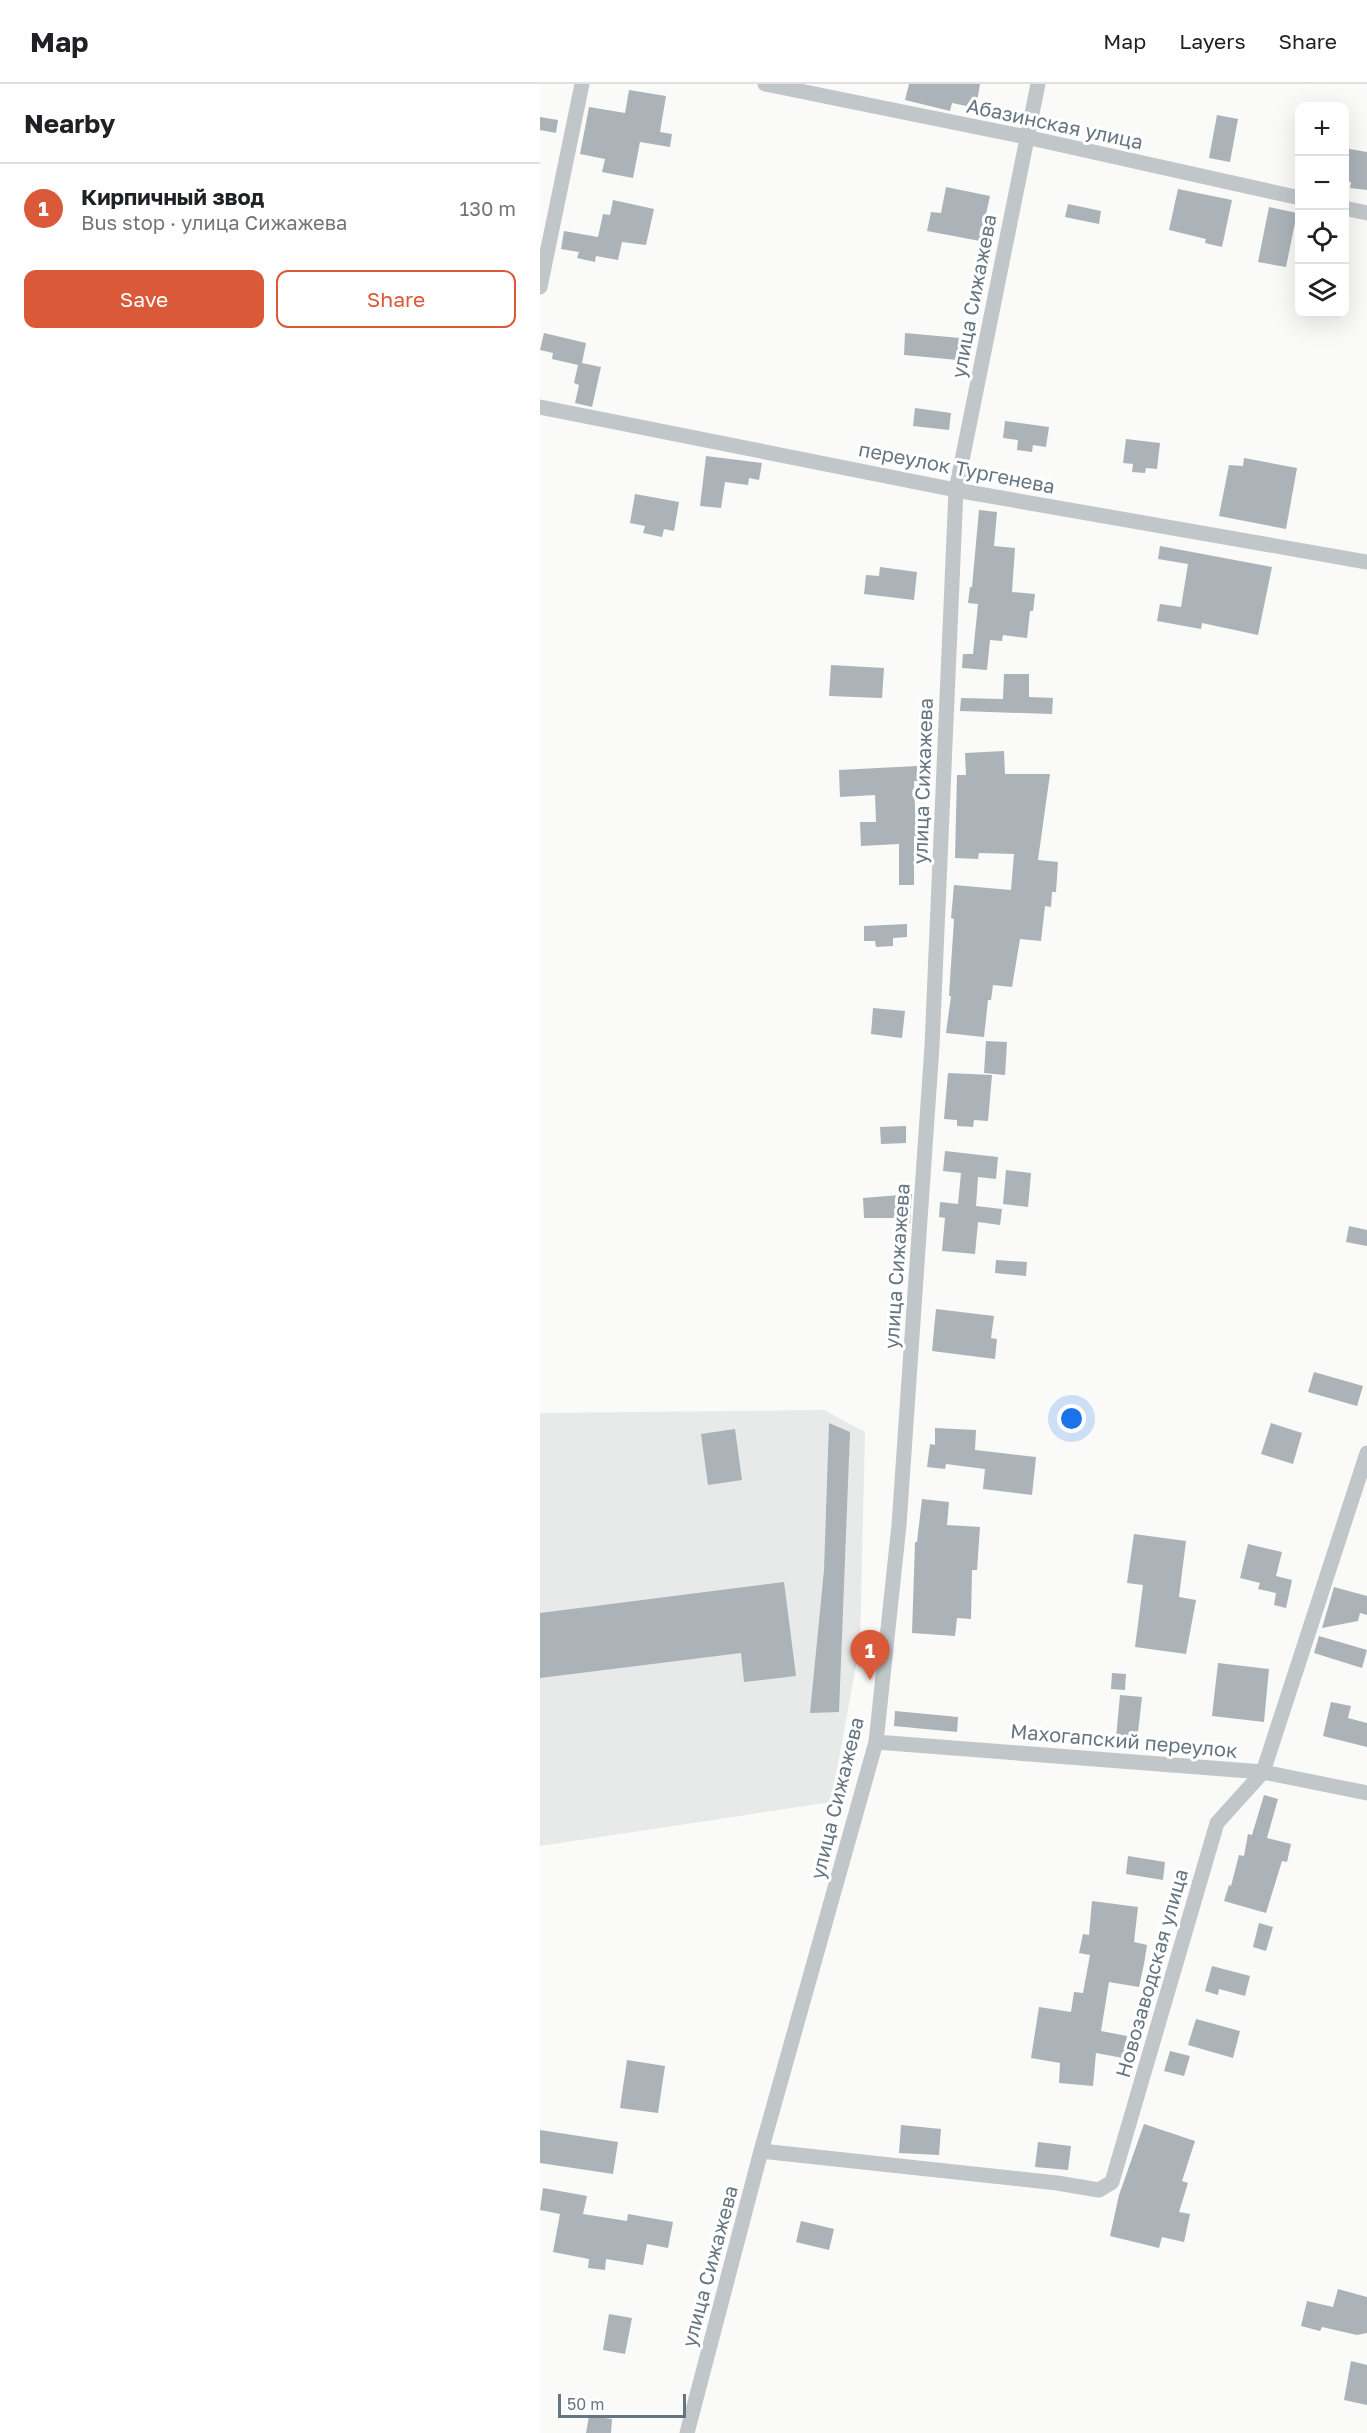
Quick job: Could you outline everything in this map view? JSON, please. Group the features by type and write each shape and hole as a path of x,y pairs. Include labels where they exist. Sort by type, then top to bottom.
{"street":[{"path":"540,286 582,84"},
{"name":"Абазинская улица","path":"765,84 1026,137 1295,197"},
{"name":"улица Сижажева","path":"687,2433 761,2151 876,1742 899,1525 932,1046 956,490 1038,84"},
{"path":"1349,209 1367,213"},
{"name":"переулок Тургенева","path":"540,407 956,490 1367,562"},
{"name":"Новозаводская улица","path":"761,2151 1057,2182 1099,2190 1112,2182 1217,1823 1263,1772 1367,1453"},
{"name":"Махогапский переулок","path":"876,1742 1263,1772 1367,1793"}],"shaded area":[{"path":"824,1410 865,1432 860,1644 831,1802 540,1846 540,1413"}],"building":[{"path":"909,84 980,84 976,108 952,103 950,111 905,100"},
{"path":"629,90 666,96 660,132 672,134 670,147 640,142 633,178 602,172 605,159 580,154 589,107 625,113"},
{"path":"1217,115 1238,119 1230,162 1209,158"},
{"path":"540,117 558,120 556,133 540,130"},
{"path":"1349,149 1367,152 1367,190 1350,188 1351,182 1349,182"},
{"path":"946,187 990,196 980,241 927,231 931,212 941,213"},
{"path":"1178,189 1232,200 1222,247 1205,243 1206,239 1169,230"},
{"path":"613,200 654,209 646,245 622,242 618,260 596,256 595,262 577,258 579,252 561,249 564,231 598,237 603,214 610,215"},
{"path":"1068,204 1101,211 1099,224 1065,217"},
{"path":"1269,207 1295,213 1286,267 1258,262"},
{"path":"544,333 586,343 582,363 601,367 592,407 575,403 579,385 574,383 578,365 552,359 553,353 540,350"},
{"path":"905,333 960,338 958,360 904,355"},
{"path":"915,408 951,413 949,430 913,426"},
{"path":"1005,421 1049,427 1046,447 1033,445 1032,452 1017,450 1018,440 1003,438"},
{"path":"1126,439 1160,443 1157,469 1146,468 1145,473 1132,472 1133,464 1123,463"},
{"path":"706,456 762,463 759,480 749,478 748,485 725,482 721,508 700,506"},
{"path":"1244,458 1297,468 1286,529 1219,516 1229,465 1243,466"},
{"path":"635,494 679,502 674,531 664,529 662,537 643,533 645,526 630,523"},
{"path":"979,510 997,512 994,546 1015,548 1012,592 1035,594 1033,611 1030,611 1027,638 1003,635 1002,641 990,640 987,670 962,668 963,654 973,654 978,604 968,603 970,587 972,587"},
{"path":"1160,546 1272,567 1258,635 1202,623 1201,629 1157,621 1160,604 1181,607 1188,564 1158,559"},
{"path":"880,567 917,572 914,600 864,594 866,575 879,576"},
{"path":"831,665 884,668 882,698 829,696"},
{"path":"1004,674 1029,674 1029,697 1053,698 1052,714 960,711 961,698 1003,699"},
{"path":"1004,751 1005,774 1050,774 1038,860 1058,862 1056,892 1052,892 1051,907 1045,906 1041,941 1020,939 1012,987 993,985 991,1000 988,1000 984,1037 946,1033 951,996 949,996 954,919 951,918 954,885 1011,890 1014,854 979,853 978,859 955,858 957,775 966,775 965,753"},
{"path":"917,766 918,781 914,781 916,836 914,836 914,885 899,885 899,844 861,846 860,822 876,822 875,795 840,797 839,770"},
{"path":"907,924 907,937 893,938 893,946 876,947 875,941 864,941 864,926"},
{"path":"873,1008 905,1011 902,1038 871,1034"},
{"path":"986,1041 1007,1042 1005,1075 984,1073"},
{"path":"948,1073 992,1075 988,1121 974,1120 973,1127 957,1126 957,1120 944,1119"},
{"path":"906,1126 906,1143 881,1144 880,1127"},
{"path":"945,1151 998,1157 996,1179 978,1177 976,1206 1002,1209 1000,1225 978,1222 975,1254 942,1251 945,1218 939,1217 940,1202 958,1204 961,1173 943,1171"},
{"path":"1006,1170 1031,1173 1028,1207 1003,1204"},
{"path":"912,1194 910,1224 894,1224 894,1218 864,1218 863,1198"},
{"path":"1349,1226 1367,1230 1367,1246 1346,1242"},
{"path":"996,1260 1027,1262 1026,1276 995,1273"},
{"path":"936,1309 994,1316 991,1338 997,1339 995,1359 932,1351"},
{"path":"1314,1372 1363,1386 1357,1406 1308,1392"},
{"path":"829,1423 850,1432 839,1712 810,1713 824,1570"},
{"path":"1271,1423 1302,1433 1293,1464 1261,1454"},
{"path":"935,1428 976,1430 975,1450 1036,1457 1032,1495 983,1489 985,1469 946,1464 945,1469 927,1467 930,1444 935,1445"},
{"path":"735,1429 742,1480 708,1485 701,1434"},
{"path":"922,1499 949,1502 947,1525 980,1527 977,1570 972,1570 971,1619 957,1618 955,1636 912,1633 915,1542 917,1542"},
{"path":"1134,1534 1186,1541 1179,1597 1196,1600 1186,1654 1135,1647 1143,1585 1127,1583"},
{"path":"1248,1544 1282,1552 1276,1576 1292,1580 1286,1608 1274,1605 1276,1593 1258,1589 1260,1583 1240,1578"},
{"path":"784,1582 796,1676 744,1682 741,1653 540,1678 540,1613"},
{"path":"1334,1587 1367,1596 1367,1615 1360,1613 1358,1621 1322,1628"},
{"path":"1319,1636 1367,1650 1362,1668 1314,1653"},
{"path":"1218,1663 1269,1669 1264,1722 1212,1716"},
{"path":"1112,1673 1126,1674 1125,1690 1111,1689"},
{"path":"1120,1695 1142,1697 1137,1741 1116,1738"},
{"path":"1331,1702 1351,1706 1348,1718 1367,1723 1367,1747 1323,1736"},
{"path":"895,1711 958,1717 957,1732 894,1726"},
{"path":"1264,1795 1278,1799 1267,1838 1291,1844 1287,1862 1282,1861 1266,1913 1224,1901 1229,1885 1231,1886 1239,1855 1244,1856 1248,1834 1252,1835"},
{"path":"1128,1856 1165,1862 1163,1880 1126,1874"},
{"path":"1092,1901 1138,1907 1134,1942 1147,1945 1139,1987 1109,1982 1101,2031 1127,2036 1123,2058 1096,2053 1093,2086 1059,2083 1060,2063 1031,2058 1039,2007 1071,2012 1074,1992 1083,1993 1090,1955 1079,1953 1083,1934 1089,1935"},
{"path":"1259,1923 1273,1927 1266,1951 1253,1947"},
{"path":"1212,1966 1250,1976 1245,1996 1219,1989 1218,1995 1205,1991"},
{"path":"1196,2019 1240,2031 1233,2058 1188,2045"},
{"path":"1170,2051 1190,2056 1184,2076 1164,2071"},
{"path":"627,2060 665,2066 658,2113 620,2108"},
{"path":"1144,2124 1195,2141 1182,2181 1188,2183 1179,2212 1190,2214 1184,2242 1162,2237 1159,2248 1110,2236 1119,2195"},
{"path":"901,2125 941,2129 939,2155 899,2153"},
{"path":"540,2130 618,2142 613,2174 540,2163"},
{"path":"1038,2142 1071,2146 1068,2170 1035,2167"},
{"path":"543,2188 587,2196 583,2214 627,2221 628,2214 673,2222 668,2248 647,2244 643,2265 606,2259 605,2270 588,2268 589,2259 553,2252 560,2214 540,2210"},
{"path":"801,2221 834,2229 829,2250 796,2242"},
{"path":"1338,2289 1367,2297 1367,2333 1357,2335 1322,2327 1320,2331 1301,2326 1307,2301 1333,2307"},
{"path":"609,2314 632,2318 625,2354 603,2350"},
{"path":"1351,2361 1367,2365 1367,2405 1344,2400"},
{"path":"589,2416 612,2419 611,2433 586,2433"}],"place":[{"name":"Кирпичный звод","path":"870,1680"}]}
